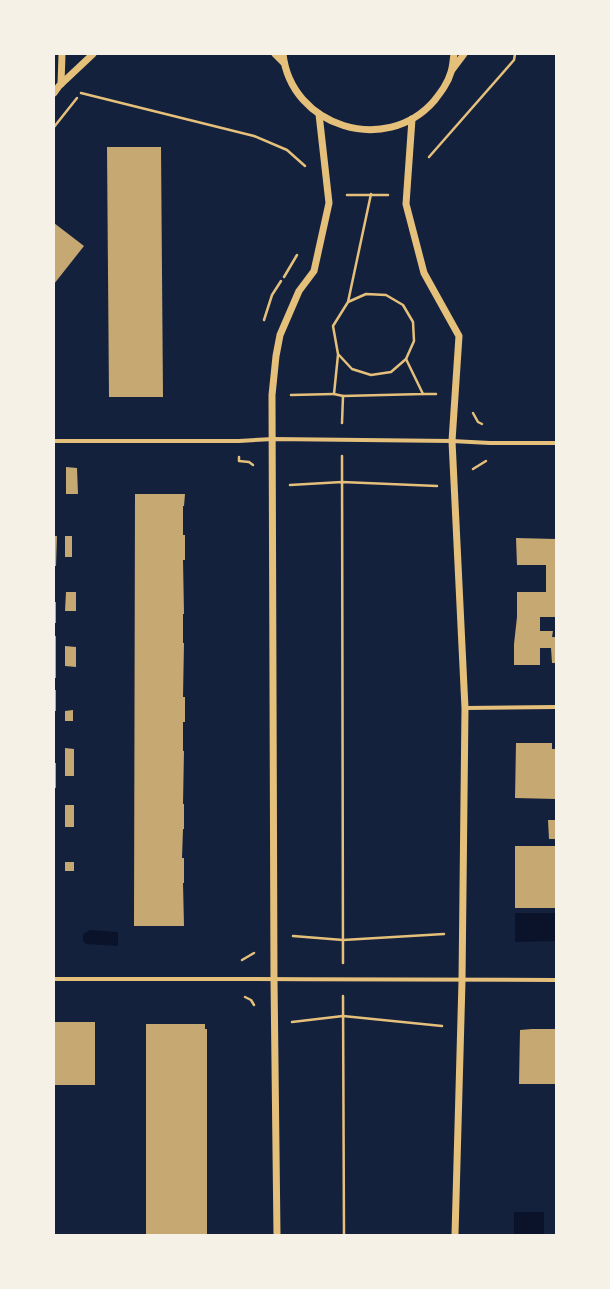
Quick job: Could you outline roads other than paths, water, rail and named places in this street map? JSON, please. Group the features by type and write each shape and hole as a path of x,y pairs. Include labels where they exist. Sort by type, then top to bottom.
{"street":[{"path":"58,88 62,54"},
{"path":"58,88 93,54"},
{"path":"275,54 284,63"},
{"path":"283,54 284,63 291,82 303,100 319,114 336,124 355,129 374,130 394,127 412,119 428,107 442,91 451,72 464,54"},
{"path":"451,72 454,54"},
{"path":"277,1235 274,979 272,396 276,356 280,335 299,291 314,271 329,204 319,114"},
{"path":"412,119 406,204 424,273 459,336 452,441 465,708 462,981 455,1235"},
{"path":"54,441 239,441 273,439 556,443"},
{"path":"465,708 556,707"},
{"path":"54,979 238,978 462,981 556,980"}],"water":[{"path":"515,913 556,913 556,941 515,942"},
{"path":"90,930 118,932 118,946 86,944 83,941 83,934"},
{"path":"514,1212 544,1212 544,1235 514,1235"}]}
